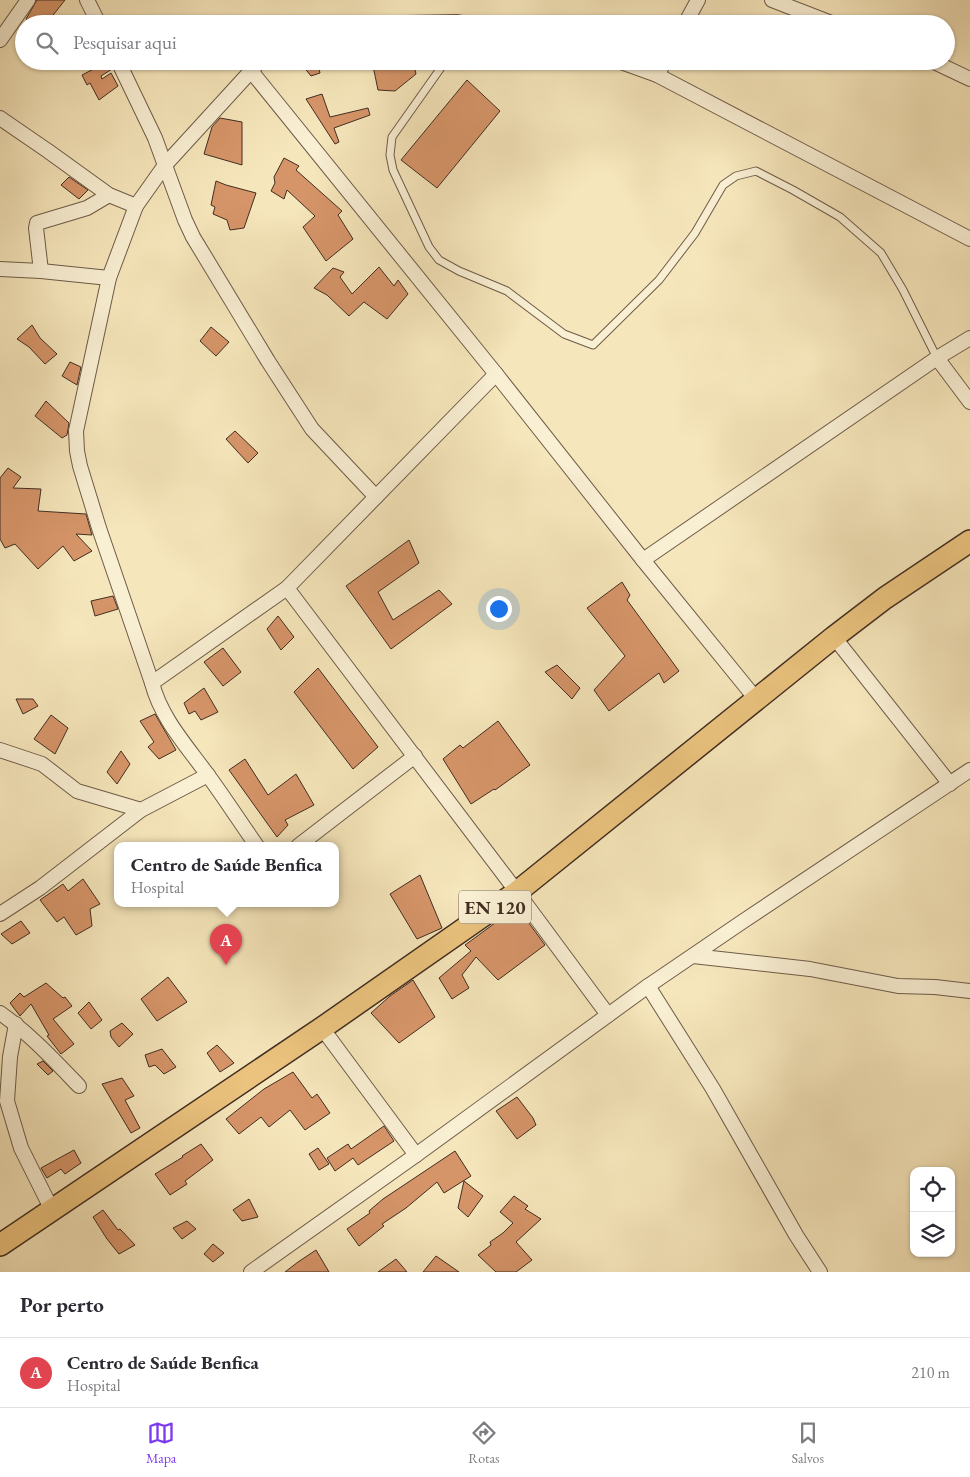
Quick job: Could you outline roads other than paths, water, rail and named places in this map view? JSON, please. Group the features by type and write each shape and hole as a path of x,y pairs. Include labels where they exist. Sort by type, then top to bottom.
{"main road":[{"name":"EN 120","path":"0,1245 322,1028 517,892 834,637 885,598 970,541"}],"street":[{"path":"18,15 28,0"},
{"path":"87,0 94,15"},
{"path":"690,15 698,0"},
{"path":"772,0 811,15"},
{"path":"0,40 15,19"},
{"path":"122,70 155,138 193,237 312,429 376,497"},
{"path":"251,70 165,165 136,206 109,278 76,431 80,466 156,699 171,726 254,842"},
{"path":"258,70 643,560 756,699"},
{"path":"643,70 657,75 970,239"},
{"path":"657,75 660,70"},
{"path":"951,70 970,79"},
{"path":"0,118 109,195 136,206"},
{"path":"42,271 36,228 37,223 87,208 109,195"},
{"path":"0,269 109,278"},
{"path":"643,560 937,358 970,338"},
{"path":"937,358 970,402"},
{"path":"152,683 287,588 496,374"},
{"path":"287,588 608,1015"},
{"path":"834,637 950,784"},
{"path":"0,750 42,764 78,791 141,810"},
{"path":"303,842 415,756"},
{"path":"251,1272 416,1155 648,986 970,770"},
{"path":"0,914 40,888 141,810 208,775"},
{"path":"693,956 810,969 898,986 970,991"},
{"path":"648,986 713,1089 796,1235 820,1272"},
{"path":"0,1013 38,1043 79,1086"},
{"path":"16,1024 10,1057 7,1101 21,1148 52,1210"},
{"path":"322,1028 416,1155"}],"lane":[{"path":"440,70 392,137 390,155 393,170 429,247 439,260 506,292 564,334 593,345 659,280 695,233 723,185 736,176 756,171 840,217 881,253 903,290 937,358"}],"place":[{"name":"Centro de Saúde Benfica","path":"226,965"}]}
